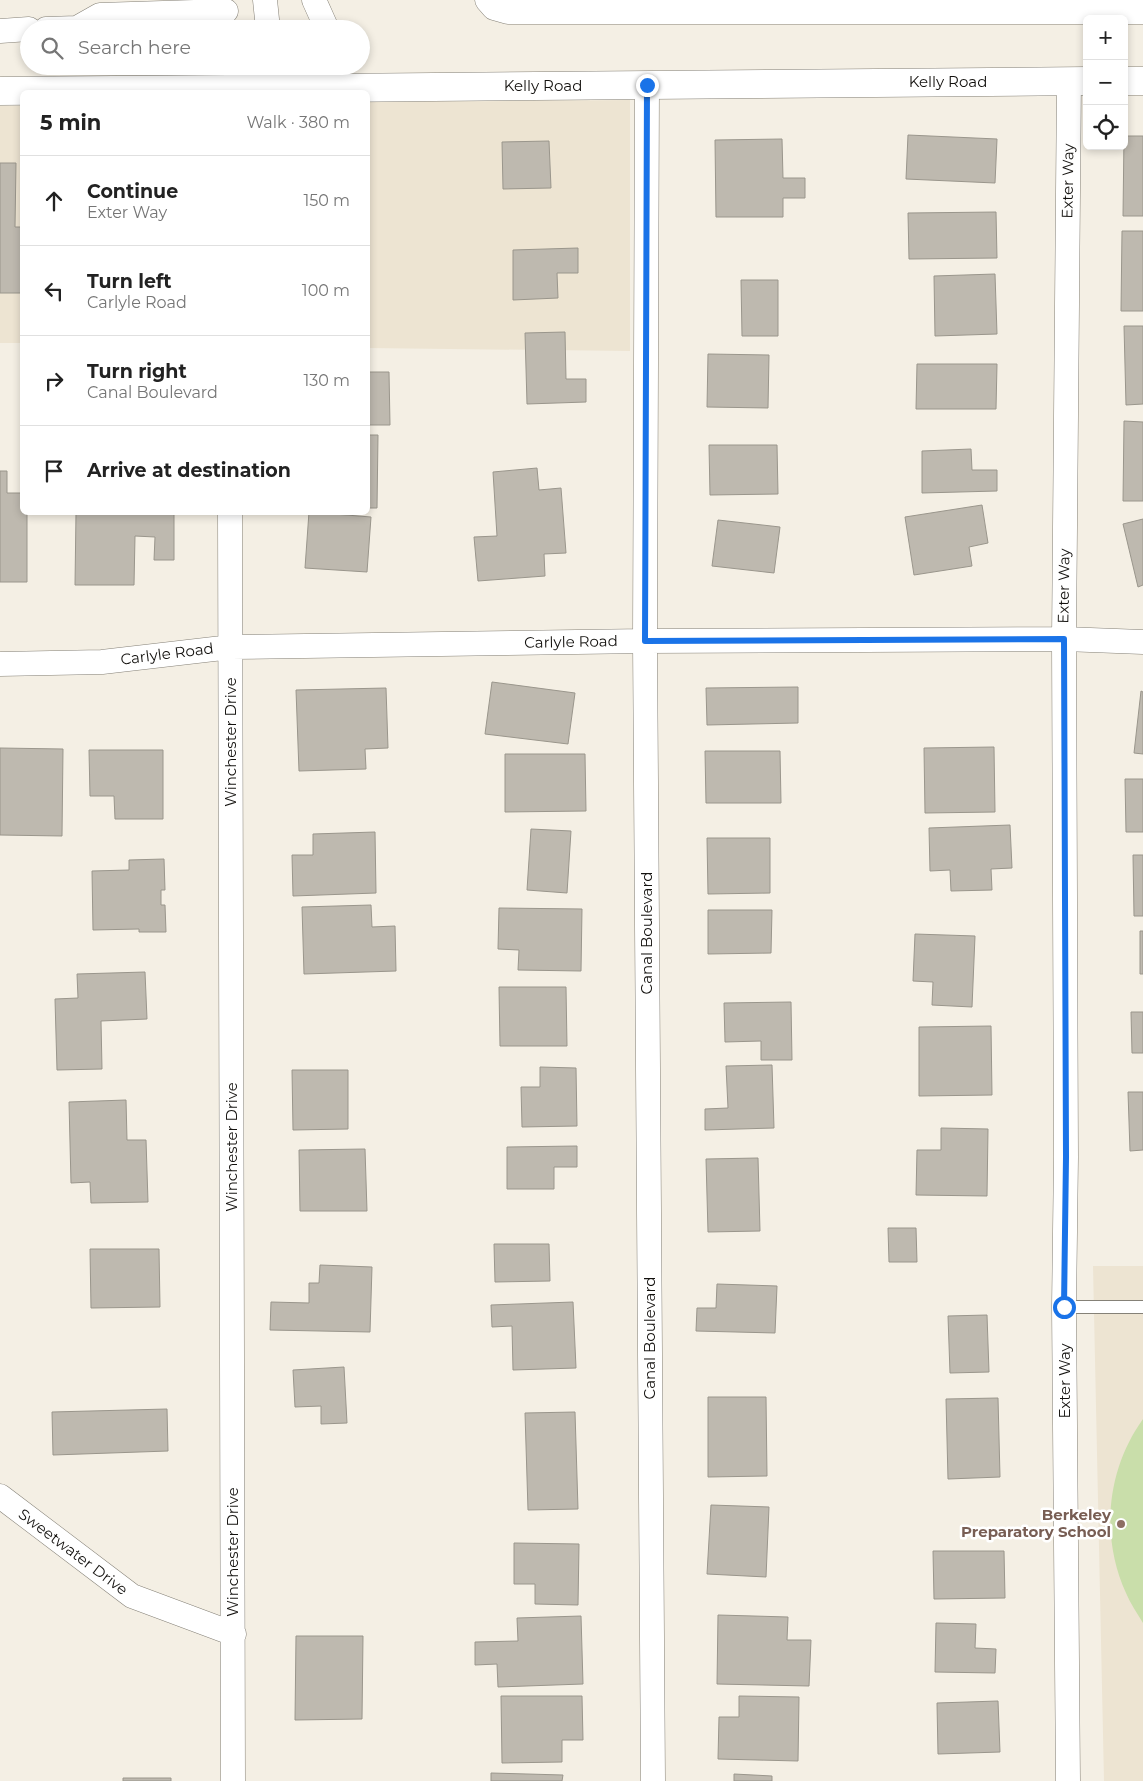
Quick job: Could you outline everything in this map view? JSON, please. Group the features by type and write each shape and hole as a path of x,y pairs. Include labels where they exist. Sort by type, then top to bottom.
{"street":[{"path":"265,0 267,20"},
{"path":"314,0 323,20"},
{"path":"490,4 516,12 1143,12"},
{"path":"91,20 100,15 226,11"},
{"path":"0,30 20,29"},
{"name":"Kelly Road","path":"228,90 269,77 647,85 1078,81"},
{"name":"Exter Way","path":"1068,1781 1064,1307 1066,1147 1064,639 1078,81"},
{"path":"1128,81 1143,81"},
{"name":"Canal Boulevard","path":"647,85 645,641 653,1781"},
{"name":"Kelly Road","path":"0,91 20,91"},
{"name":"Winchester Drive","path":"230,515 233,1781"},
{"name":"Carlyle Road","path":"0,664 102,662 231,647 645,641 1064,639 1143,642"},
{"name":"Sweetwater Drive","path":"0,1496 132,1596 234,1634"}],"lane":[{"path":"1064,1307 1143,1307"}],"shaded area":[{"path":"630,100 630,351 370,348 370,102"},
{"path":"0,106 20,106 20,343 0,343"},
{"name":"Berkeley Preparatory School","path":"1093,1266 1143,1266 1143,1781 1104,1781"}],"green space":[{"path":"1143,1419 1143,1623 1128,1597 1118,1571 1110,1526 1111,1503 1115,1481 1131,1438"}],"building":[{"path":"908,135 997,139 995,183 906,179"},
{"path":"1128,136 1143,136 1143,216 1123,216 1124,150 1128,150"},
{"path":"782,139 783,178 805,178 805,198 783,198 783,217 716,217 715,140"},
{"path":"549,141 551,188 503,189 502,142"},
{"path":"0,163 16,163 15,227 20,227 20,293 0,293"},
{"path":"996,212 997,258 909,259 908,213"},
{"path":"1122,231 1143,231 1143,311 1121,311"},
{"path":"578,248 578,273 557,273 558,298 513,300 513,250"},
{"path":"995,274 997,334 935,336 934,276"},
{"path":"741,280 778,280 778,336 742,336"},
{"path":"1124,326 1143,326 1143,404 1126,405"},
{"path":"565,332 566,379 586,379 586,402 527,404 525,333"},
{"path":"708,354 769,355 768,408 707,407"},
{"path":"917,364 997,364 996,409 916,409"},
{"path":"370,372 389,372 390,425 370,425"},
{"path":"1124,421 1143,422 1143,501 1123,501"},
{"path":"370,435 378,435 377,508 370,508"},
{"path":"709,445 777,445 778,494 710,495"},
{"path":"971,449 972,470 997,470 997,491 922,493 922,451"},
{"path":"537,468 539,490 561,488 566,553 544,554 545,576 478,581 474,537 497,536 493,472"},
{"path":"0,471 7,471 7,493 20,493 20,515 27,515 27,582 0,582"},
{"path":"982,505 988,543 969,547 972,566 914,575 905,517"},
{"path":"76,515 174,515 174,560 154,560 155,537 135,536 134,585 75,585"},
{"path":"309,515 371,517 367,572 305,568"},
{"path":"1143,519 1143,585 1138,587 1123,524"},
{"path":"718,520 780,527 774,573 712,566"},
{"path":"492,682 575,693 568,744 485,734"},
{"path":"798,687 798,723 707,725 706,688"},
{"path":"386,688 388,748 365,749 366,769 299,771 296,690"},
{"path":"1141,691 1143,692 1143,754 1134,753"},
{"path":"994,747 995,812 925,813 924,748"},
{"path":"0,748 63,749 62,836 0,835"},
{"path":"89,750 163,750 163,819 115,819 114,796 90,796"},
{"path":"705,751 780,751 781,803 706,803"},
{"path":"505,754 585,754 586,811 505,812"},
{"path":"1125,779 1143,779 1143,832 1126,832"},
{"path":"1010,825 1012,868 991,869 992,890 951,891 950,870 930,871 929,828"},
{"path":"531,829 571,831 567,893 527,890"},
{"path":"375,832 376,893 293,896 292,855 313,855 313,834"},
{"path":"707,838 770,838 770,893 708,894"},
{"path":"1133,855 1143,855 1143,916 1134,916"},
{"path":"164,859 165,890 161,890 161,905 165,905 166,932 139,932 139,929 93,930 92,871 129,870 129,860"},
{"path":"371,905 372,927 395,926 396,971 304,974 302,907"},
{"path":"499,908 582,909 581,971 518,970 519,950 498,949"},
{"path":"708,910 772,910 771,953 708,954"},
{"path":"1140,931 1143,931 1143,974 1140,974"},
{"path":"915,934 975,936 972,1007 932,1005 933,982 913,981"},
{"path":"145,972 147,1019 101,1021 102,1069 57,1070 55,999 78,998 77,974"},
{"path":"499,987 566,987 567,1046 500,1046"},
{"path":"791,1002 792,1060 761,1060 761,1041 725,1042 724,1003"},
{"path":"1131,1012 1143,1012 1143,1053 1132,1053"},
{"path":"991,1026 992,1095 919,1096 919,1027"},
{"path":"772,1065 774,1128 705,1130 705,1109 728,1108 726,1066"},
{"path":"540,1067 576,1068 577,1126 522,1127 521,1087 540,1087"},
{"path":"292,1070 348,1070 348,1129 293,1130"},
{"path":"1128,1092 1143,1092 1143,1150 1130,1151"},
{"path":"126,1100 127,1140 146,1140 148,1202 91,1203 90,1182 71,1183 69,1102"},
{"path":"941,1128 988,1129 987,1196 916,1195 917,1150 941,1150"},
{"path":"577,1146 577,1167 554,1167 554,1189 507,1189 507,1147"},
{"path":"365,1149 367,1211 300,1211 299,1150"},
{"path":"758,1158 760,1231 708,1232 706,1159"},
{"path":"888,1228 916,1228 917,1262 889,1262"},
{"path":"494,1244 549,1244 550,1281 495,1282"},
{"path":"90,1249 159,1249 160,1307 91,1308"},
{"path":"320,1265 372,1267 370,1332 270,1330 271,1302 309,1303 309,1283 319,1283"},
{"path":"717,1284 777,1286 775,1333 696,1331 697,1308 716,1308"},
{"path":"573,1302 576,1368 513,1370 512,1326 492,1327 491,1305"},
{"path":"987,1315 989,1372 950,1373 948,1316"},
{"path":"344,1367 347,1423 321,1424 321,1406 295,1407 293,1370"},
{"path":"708,1397 766,1397 767,1476 708,1477"},
{"path":"998,1398 1000,1477 948,1479 946,1399"},
{"path":"167,1409 168,1451 53,1455 52,1412"},
{"path":"575,1412 578,1509 528,1510 525,1413"},
{"path":"711,1505 769,1507 766,1577 707,1574"},
{"path":"514,1543 579,1544 578,1605 535,1604 535,1584 514,1584"},
{"path":"933,1551 1004,1551 1005,1598 934,1599"},
{"path":"718,1615 788,1617 787,1640 811,1640 809,1686 717,1684"},
{"path":"581,1616 583,1684 498,1687 497,1664 475,1665 475,1642 518,1641 517,1618"},
{"path":"936,1623 976,1624 975,1648 996,1649 995,1673 935,1672"},
{"path":"296,1636 363,1636 362,1719 295,1720"},
{"path":"501,1696 582,1696 583,1740 562,1740 562,1762 502,1763"},
{"path":"739,1696 799,1697 798,1761 718,1759 719,1717 739,1717"},
{"path":"998,1701 1000,1752 938,1754 937,1703"},
{"path":"491,1773 563,1775 562,1781 491,1781"},
{"path":"734,1774 772,1776 772,1781 734,1781"},
{"path":"123,1778 171,1778 171,1781 123,1781"}],"place":[{"name":"Berkeley Preparatory School","path":"1121,1524"}],"route":[{"path":"647,85 645,641 1064,639 1066,1157 1064,1307"}]}
